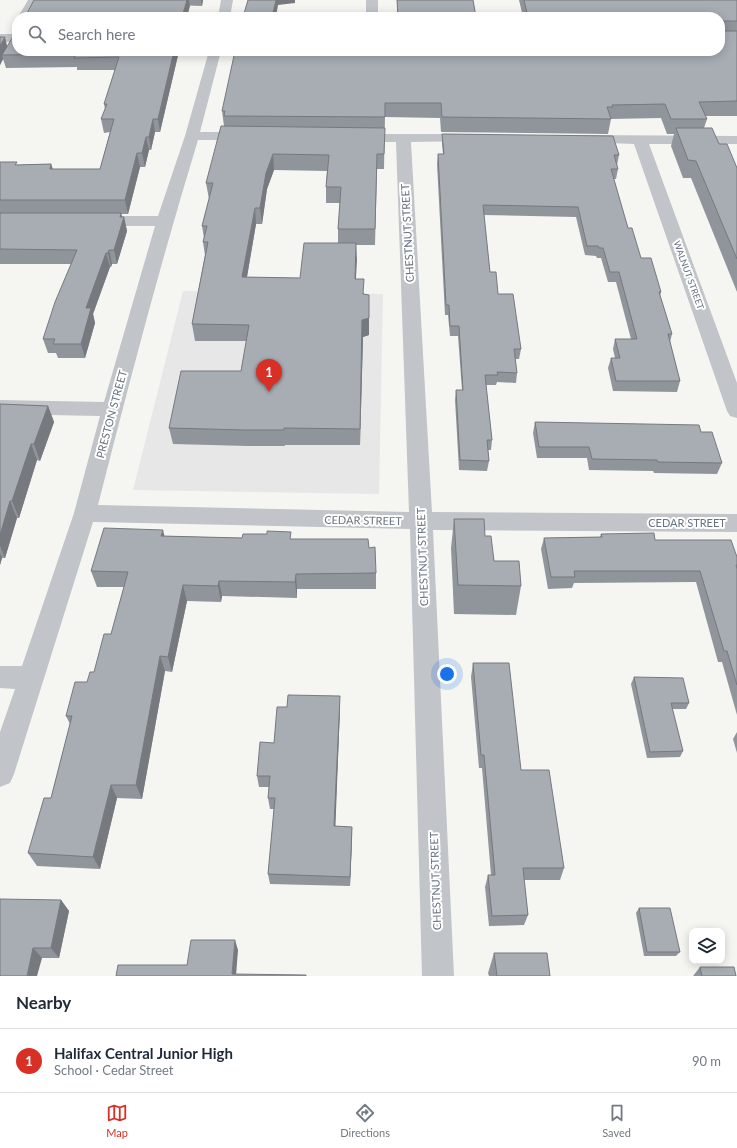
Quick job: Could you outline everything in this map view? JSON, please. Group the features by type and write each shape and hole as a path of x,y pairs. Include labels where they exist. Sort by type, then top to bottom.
{"street":[{"path":"27,12 32,3 38,0"},
{"path":"225,12 227,0"},
{"path":"372,0 372,12"},
{"name":"PRESTON STREET","path":"0,774 85,513 112,409 165,221 192,136 214,56"},
{"path":"192,136 262,136"},
{"path":"340,137 490,138"},
{"name":"CHESTNUT STREET","path":"403,138 421,521 438,976"},
{"path":"569,139 737,140"},
{"name":"WALNUT STREET","path":"640,139 737,411"},
{"path":"78,221 165,221"},
{"path":"0,407 112,409"},
{"name":"CEDAR STREET","path":"85,513 421,521 737,523"},
{"path":"0,677 32,678"}],"shaded area":[{"path":"183,291 383,294 379,494 133,490"}],"building":[{"path":"34,0 187,0 183,12 28,12"},
{"path":"248,0 276,0 273,12 244,12"},
{"path":"397,0 473,0 475,12 398,12"},
{"path":"524,0 737,0 737,21 725,21 725,12 527,12"},
{"path":"725,31 737,31 737,101 699,102 707,119 671,119 665,104 612,105 613,107 607,107 611,119 442,117 441,103 385,103 385,117 224,116 225,111 222,111 234,56 725,56"},
{"path":"0,37 5,37 0,46"},
{"path":"12,38 12,55 2,55"},
{"path":"75,56 173,56 158,119 153,119 149,137 146,137 142,153 137,153 125,200 0,200 0,162 17,162 15,165 51,164 50,169 100,169 114,119 101,119 107,104 104,104 119,57 74,58"},
{"path":"221,126 385,128 384,154 377,154 375,229 338,229 341,187 326,187 329,155 273,154 266,173 260,208 255,208 242,277 300,278 304,243 356,243 355,279 364,279 363,294 369,295 369,318 362,320 360,429 284,428 284,430 245,430 169,428 181,371 241,371 249,325 192,324 208,242 203,242 207,226 202,226 213,183 206,183"},
{"path":"676,128 712,128 719,144 727,144 737,168 737,259 696,161 688,160"},
{"path":"442,134 613,136 619,155 614,155 618,169 611,169 628,228 632,228 641,258 651,258 661,292 659,292 672,334 668,334 680,381 616,381 611,358 620,358 615,339 637,339 619,272 610,272 603,248 599,248 598,246 587,246 578,207 483,205 490,272 496,272 498,294 513,294 521,349 514,349 517,373 497,372 498,375 485,375 492,440 487,440 489,461 460,460 456,390 463,390 459,326 450,326 449,305 446,305 438,154 444,154"},
{"path":"0,213 121,213 120,217 124,217 114,250 109,250 108,253 106,253 86,308 91,308 81,344 53,344 55,339 43,339 55,302 77,250 0,249"},
{"path":"0,404 48,406 34,444 31,444 12,501 10,501 0,535"},
{"path":"535,422 699,425 701,432 712,432 722,463 592,459 589,447 539,447"},
{"path":"454,519 484,519 485,536 491,536 494,561 519,561 521,586 458,585"},
{"path":"104,528 163,530 161,536 242,538 243,534 267,534 267,531 291,532 290,539 368,539 369,548 375,547 376,573 296,574 295,582 219,581 218,586 183,585 168,657 160,656 136,785 111,785 93,857 28,853 44,798 51,798 72,716 66,716 75,682 87,682 90,672 94,672 104,634 111,634 128,572 91,571"},
{"path":"654,533 655,540 731,540 737,557 737,685 727,651 724,651 700,571 574,571 575,577 551,577 544,538 602,537 601,534"},
{"path":"473,663 509,663 521,770 549,770 564,868 523,868 528,915 492,916 488,875 495,875 484,755 481,755"},
{"path":"634,677 683,678 689,703 671,703 683,751 650,752"},
{"path":"288,695 340,696 334,826 352,827 350,877 268,874 275,798 268,798 270,776 257,776 260,742 274,743 277,707 287,707"},
{"path":"0,899 61,900 51,948 33,948 27,976 0,976"},
{"path":"639,908 670,908 680,952 647,952"},
{"path":"191,940 235,940 232,974 306,976 116,976 118,965 187,965"},
{"path":"494,953 547,953 550,976 497,976"},
{"path":"700,967 734,967 736,976 702,976"}],"place":[{"name":"Halifax Central Junior High","path":"269,392"}]}
